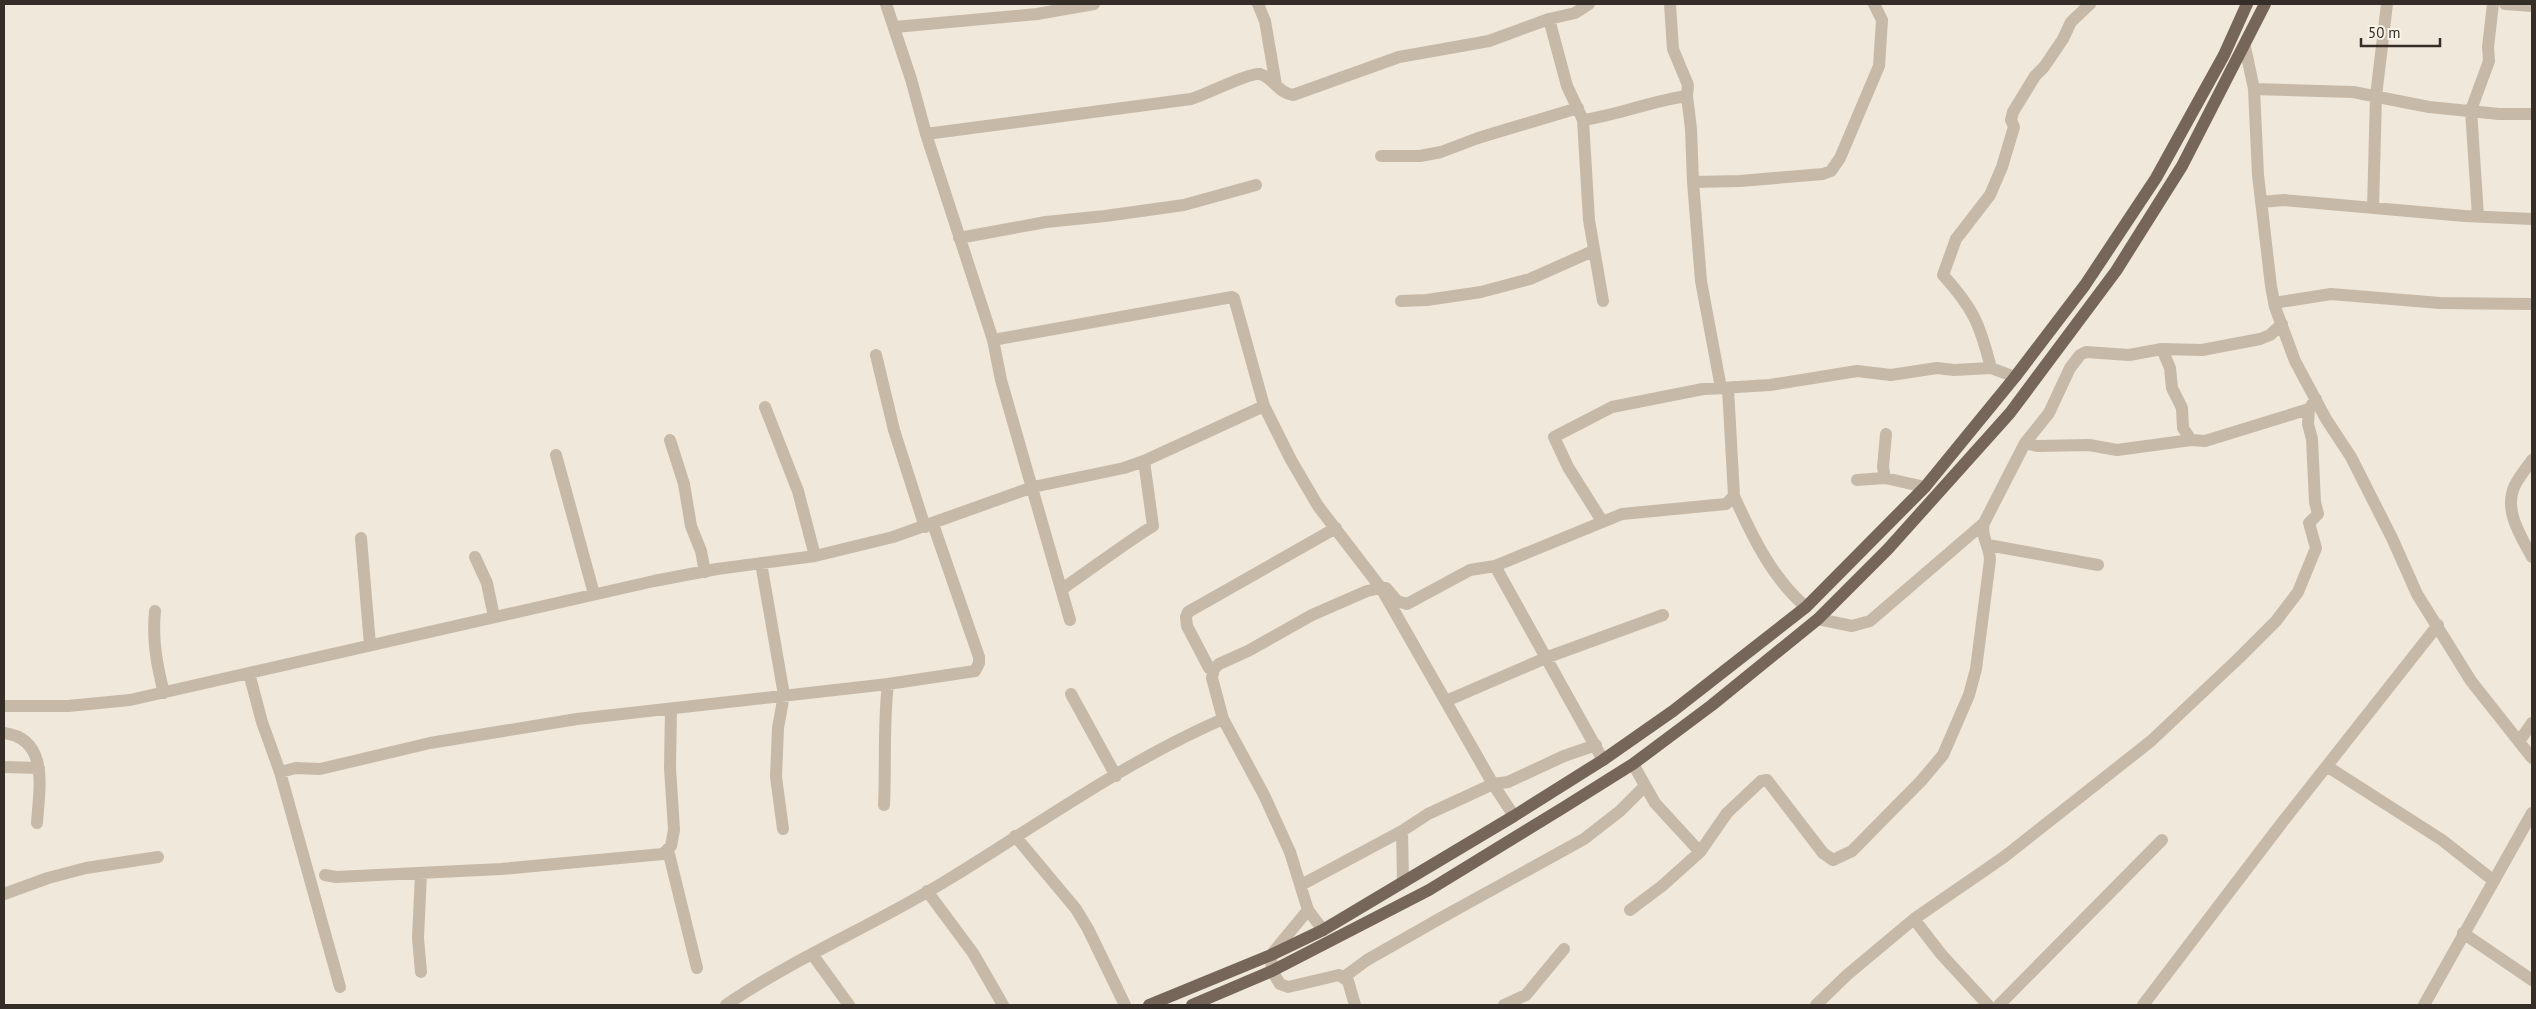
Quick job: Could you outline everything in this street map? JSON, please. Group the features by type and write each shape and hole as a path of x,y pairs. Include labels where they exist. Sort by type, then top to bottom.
{"main road":[{"path":"1149,1005 1271,955 1323,930 1514,816 1603,760 1673,711 1806,607 1925,487 2015,377 2085,285 2156,178 2224,55 2247,4"},
{"path":"1192,1005 1272,971 1429,890 1633,764 1712,705 1818,619 1888,549 2023,397 2121,263 2182,166 2245,47 2265,4"}],"street":[{"path":"886,4 895,27 926,134 993,340 1001,380 1070,620"},
{"path":"895,27 1037,14 1094,4"},
{"path":"1258,4 1265,21 1276,85"},
{"path":"926,134 1191,99 1254,74 1266,77 1283,93 1292,95 1400,57 1489,41 1549,19 1575,13 1589,4"},
{"path":"1670,4 1673,49 1688,85 1687,96 1702,286 1721,388 1728,388"},
{"path":"1693,182 1740,181 1823,174 1831,171 1840,158 1879,66 1882,20 1874,4"},
{"path":"1991,368 1981,330 1966,300 1943,275 1956,238 1990,195 2002,167 2014,127 2011,120 2013,112 2034,76 2044,67 2063,39 2071,22 2090,4"},
{"path":"2373,208 2376,96 2387,4"},
{"path":"2478,216 2471,110 2489,61 2488,47 2493,4"},
{"path":"2505,4 2532,6"},
{"path":"1549,19 1567,86 1581,114 1593,250 1603,301"},
{"path":"2245,47 2254,89 2254,134 2263,235 2274,303 2295,361 2313,404 2351,457 2417,594 2471,681 2520,740 2532,758"},
{"path":"2254,89 2353,92 2429,107 2499,114 2532,114"},
{"path":"1381,156 1420,156 1440,152 1478,138 1581,114 1687,96"},
{"path":"959,238 1046,222 1184,205 1256,185"},
{"path":"2261,202 2284,200 2532,219"},
{"path":"1401,301 1426,300 1481,292 1521,282 1541,276 1593,250"},
{"path":"2274,303 2332,294 2440,303 2532,304"},
{"path":"993,340 1234,298 1264,406 1290,460 1318,506 1381,588 1492,784 1514,816"},
{"path":"1818,619 1852,626 1870,621 1984,523 2026,443 2049,413 2070,368 2080,355 2086,352 2129,355 2162,350 2202,350 2260,339 2270,335 2282,324"},
{"path":"2162,350 2170,368 2172,388 2182,408 2183,428 2191,440"},
{"path":"280,772 296,768 320,769 460,737 486,736 621,713 888,684 975,671 979,663 894,430 876,355"},
{"path":"1602,521 1568,467 1554,437 1612,407 1703,389 1770,385 1857,371 1891,375 1937,368 1976,370 1991,368 2015,377"},
{"path":"1728,388 1734,496 1770,566 1788,592 1806,607"},
{"path":"2026,443 2037,446 2089,445 2117,450 2191,440 2205,441 2313,404"},
{"path":"1816,1005 1846,975 1914,919 2004,857 2151,741 2239,658 2288,606 2298,592 2316,548 2309,523 2318,514 2315,502 2312,439 2308,424 2313,404"},
{"path":"4,706 94,704 164,693 594,594 705,572 815,556 929,526 1033,486 1124,468 1144,461 1264,406"},
{"path":"765,407 798,491 815,556"},
{"path":"1885,478 1883,466 1886,434"},
{"path":"670,440 684,484 691,526 705,572"},
{"path":"556,455 594,594"},
{"path":"2532,460 2513,490 2512,506 2515,524 2532,557"},
{"path":"1062,589 1112,555 1120,546 1153,526 1144,461"},
{"path":"1857,480 1885,478 1925,487"},
{"path":"1323,930 1308,910 1290,852 1268,803 1223,719 1212,686 1214,669 1218,664 1248,651 1312,615 1367,591 1386,588 1397,601 1408,604 1470,570 1496,566 1622,514 1644,510 1726,504 1734,496"},
{"path":"1630,910 1662,886 1700,852 1727,813 1760,781 1767,780 1823,853 1833,860 1852,851 1927,775 1943,755 1973,682 1990,560 1988,545 1983,533 1984,523"},
{"path":"1214,669 1208,668 1187,626 1186,617 1188,612 1336,528"},
{"path":"361,538 370,645"},
{"path":"1988,545 2098,565"},
{"path":"475,557 487,584 494,617"},
{"path":"761,563 784,695 778,728 776,777 783,829"},
{"path":"1496,566 1548,657 1603,760"},
{"path":"155,611 153,632 157,666 164,693"},
{"path":"1446,701 1548,657 1663,615"},
{"path":"2143,1005 2438,625"},
{"path":"249,673 262,722 280,772 340,987"},
{"path":"884,805 886,772 884,718 888,684"},
{"path":"1071,694 1116,776"},
{"path":"671,709 670,768 674,830 668,850 697,968"},
{"path":"726,1005 757,984 927,891 1015,836 1172,743 1223,719"},
{"path":"2520,740 2532,723"},
{"path":"4,733 13,734 35,753 40,768 37,822"},
{"path":"1301,885 1402,831 1428,814 1492,784 1508,782 1564,756 1596,745"},
{"path":"1633,764 1644,787 1655,803 1700,852"},
{"path":"4,767 40,768"},
{"path":"2328,767 2411,819 2494,881"},
{"path":"1344,977 1367,960 1584,840 1620,811 1644,787"},
{"path":"2424,1005 2532,813"},
{"path":"1402,831 1403,881"},
{"path":"1015,836 1076,909 1125,1005"},
{"path":"1999,1005 2162,840"},
{"path":"325,875 336,877 501,869 663,854 668,850"},
{"path":"4,894 48,878 86,868 158,857"},
{"path":"421,873 418,938 421,972"},
{"path":"927,891 973,953 1003,1005"},
{"path":"1308,910 1271,955 1272,971 1280,984 1288,987 1332,975 1344,977 1348,981 1355,1005"},
{"path":"1914,919 1941,954 1988,1005"},
{"path":"2463,933 2532,980"},
{"path":"1504,1005 1526,996 1564,949"},
{"path":"812,954 849,1005"}]}
